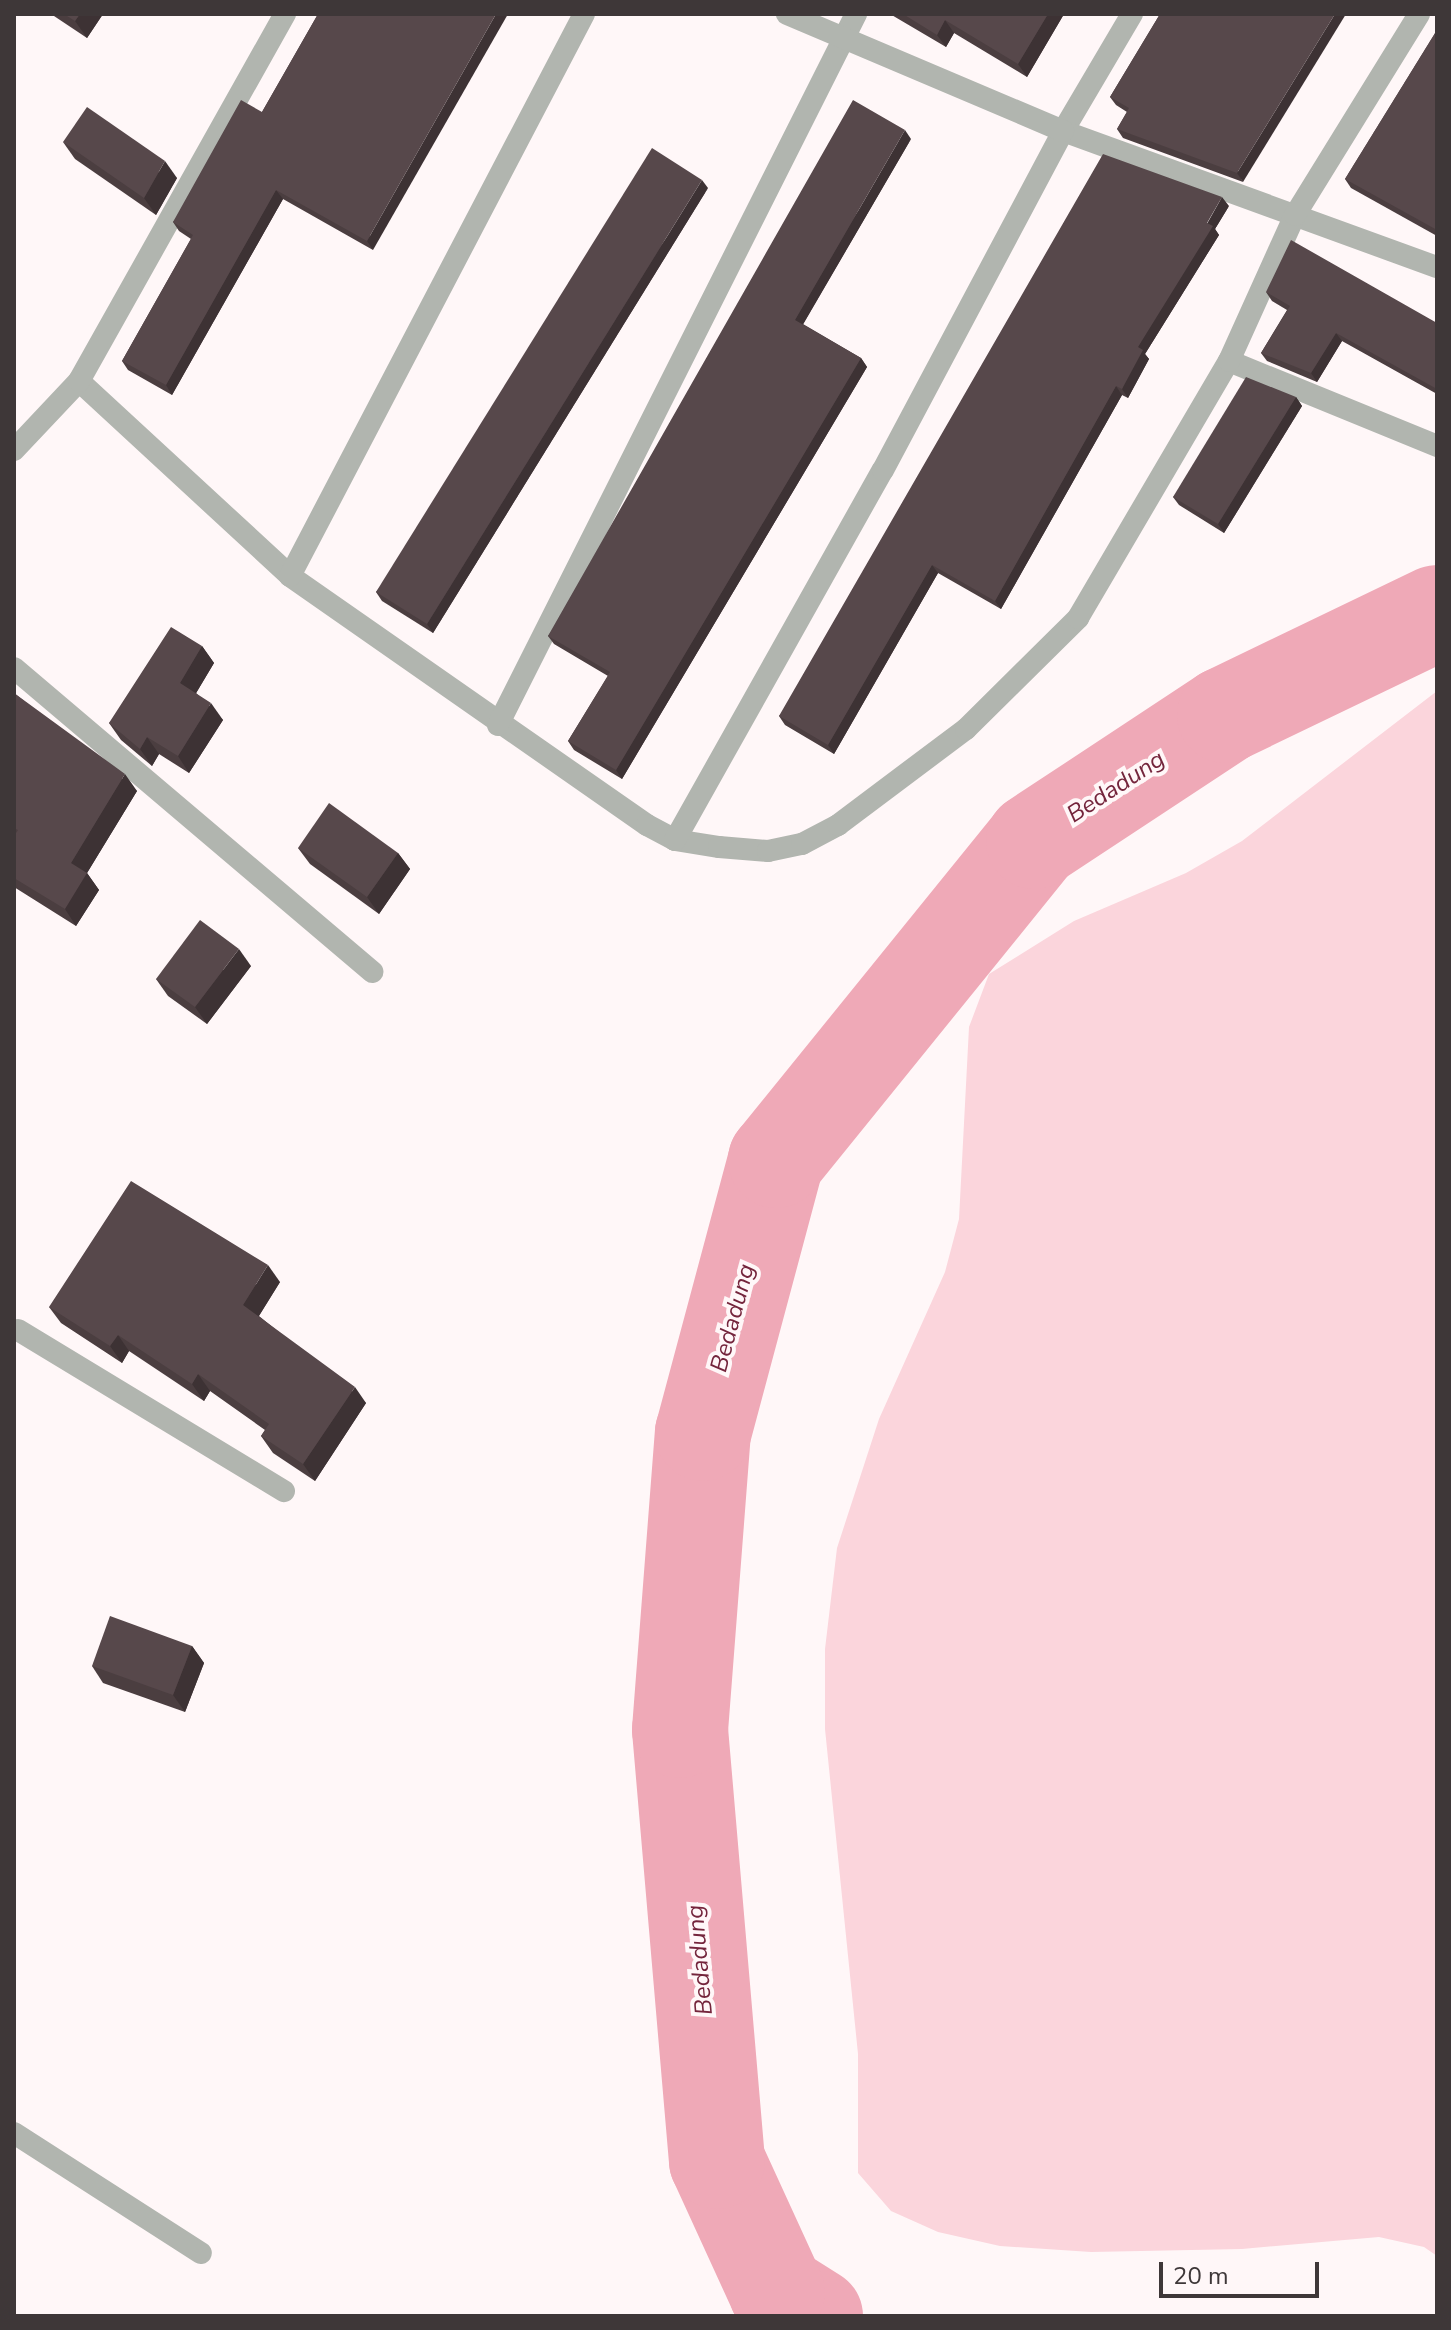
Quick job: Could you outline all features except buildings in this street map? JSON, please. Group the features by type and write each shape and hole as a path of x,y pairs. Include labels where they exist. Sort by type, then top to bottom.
{"street":[{"path":"14,450 79,381 285,14"},
{"path":"290,576 584,14"},
{"path":"787,14 1063,131 1437,267"},
{"path":"498,725 856,14"},
{"path":"675,840 876,484 1063,131 1132,14"},
{"path":"79,381 290,576 498,725 675,840 768,851 802,844 838,825 966,729 1078,618 1229,361 1295,215 1419,14"},
{"path":"1229,361 1437,446"},
{"path":"14,668 373,972"},
{"path":"15,1332 284,1491"},
{"path":"14,2133 201,2253"}],"shaded area":[{"path":"1437,691 1437,2256 1424,2247 1379,2237 1242,2249 1091,2252 1000,2246 938,2232 891,2211 858,2173 858,2054 825,1729 825,1649 837,1548 879,1419 945,1272 959,1219 969,1027 989,974 1074,921 1186,873 1242,841"}],"waterway":[{"name":"Bedadung","path":"815,2316 777,2292 717,2161 680,1730 703,1433 776,1160 1034,841 1225,715 1437,613"}]}
